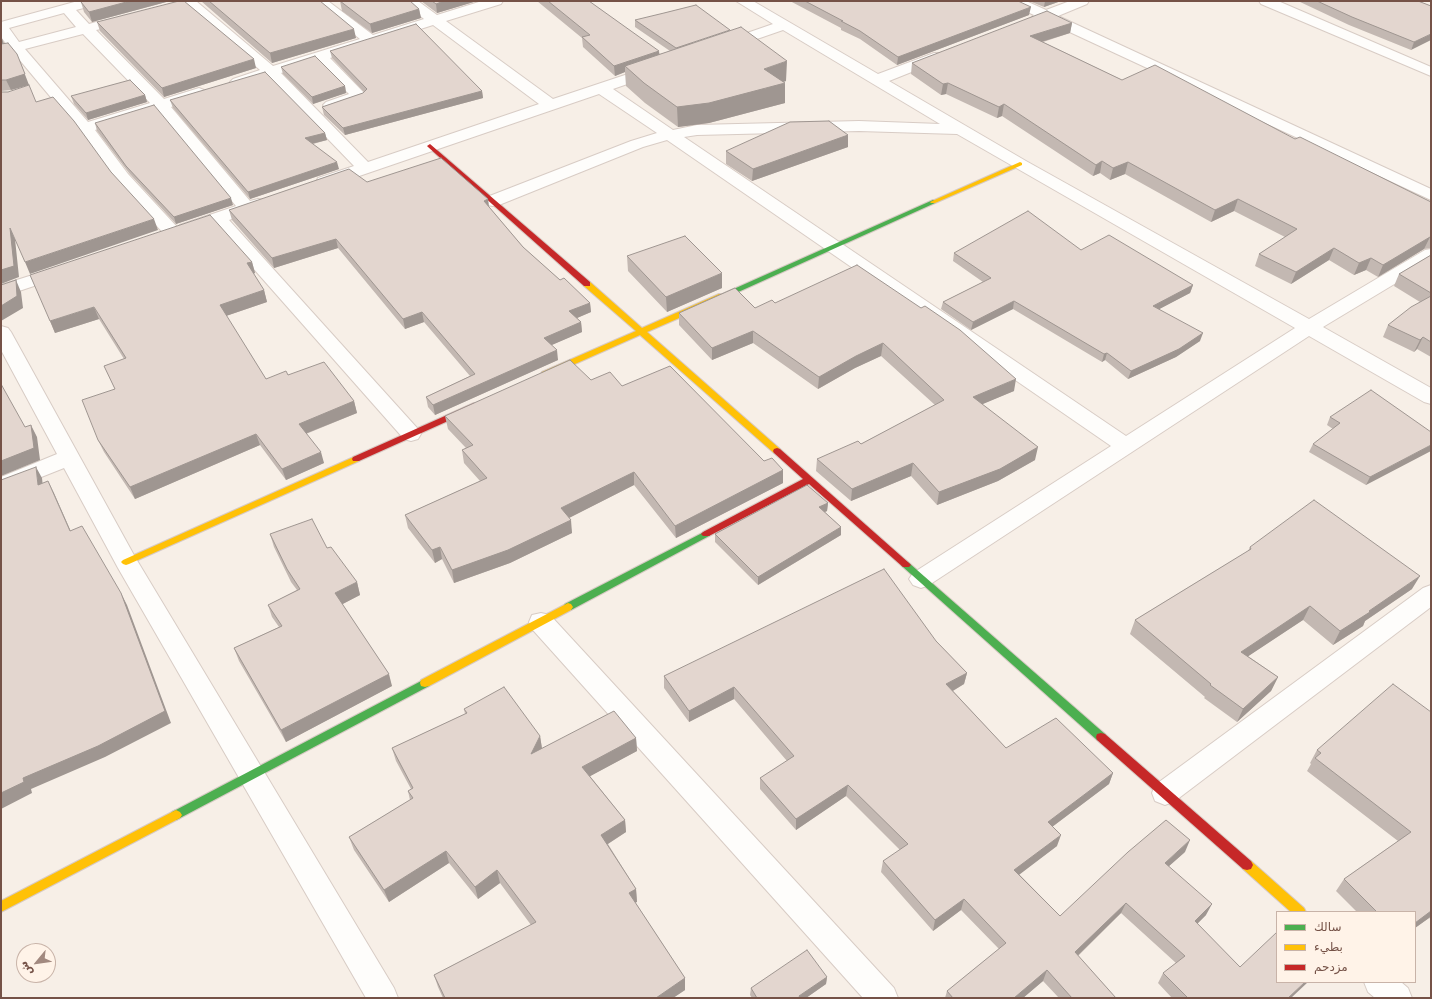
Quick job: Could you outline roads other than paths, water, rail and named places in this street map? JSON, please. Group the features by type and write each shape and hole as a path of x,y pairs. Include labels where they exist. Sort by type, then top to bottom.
{"street":[{"path":"94,1 1,27 16,47 42,88 85,128 165,236 276,198"},
{"path":"408,1 551,105"},
{"path":"227,85 496,1"},
{"path":"743,1 1020,164 1431,397"},
{"path":"1015,1 1431,196"},
{"path":"1023,24 1082,1"},
{"path":"1266,1 1431,72"},
{"path":"186,2 271,72 365,168"},
{"path":"330,5 370,40"},
{"path":"66,8 161,105 247,208"},
{"path":"1,51 108,23"},
{"path":"712,50 785,25"},
{"path":"877,80 950,52"},
{"path":"310,112 359,96 320,56"},
{"path":"306,188 668,65"},
{"path":"602,88 1125,445"},
{"path":"85,128 212,89"},
{"path":"493,201 637,144 669,135 697,130 851,126 962,129"},
{"path":"430,146 1299,911"},
{"path":"533,380 1020,164"},
{"path":"218,218 411,434"},
{"path":"921,579 1125,445 1308,328 1431,254"},
{"path":"1,291 76,266"},
{"path":"1,332 126,562 383,998"},
{"path":"126,562 483,402"},
{"path":"1,485 70,457"},
{"path":"1,907 809,480"},
{"path":"1165,793 1431,594"},
{"path":"541,622 883,998"},
{"path":"1380,983 1397,998"}]}
